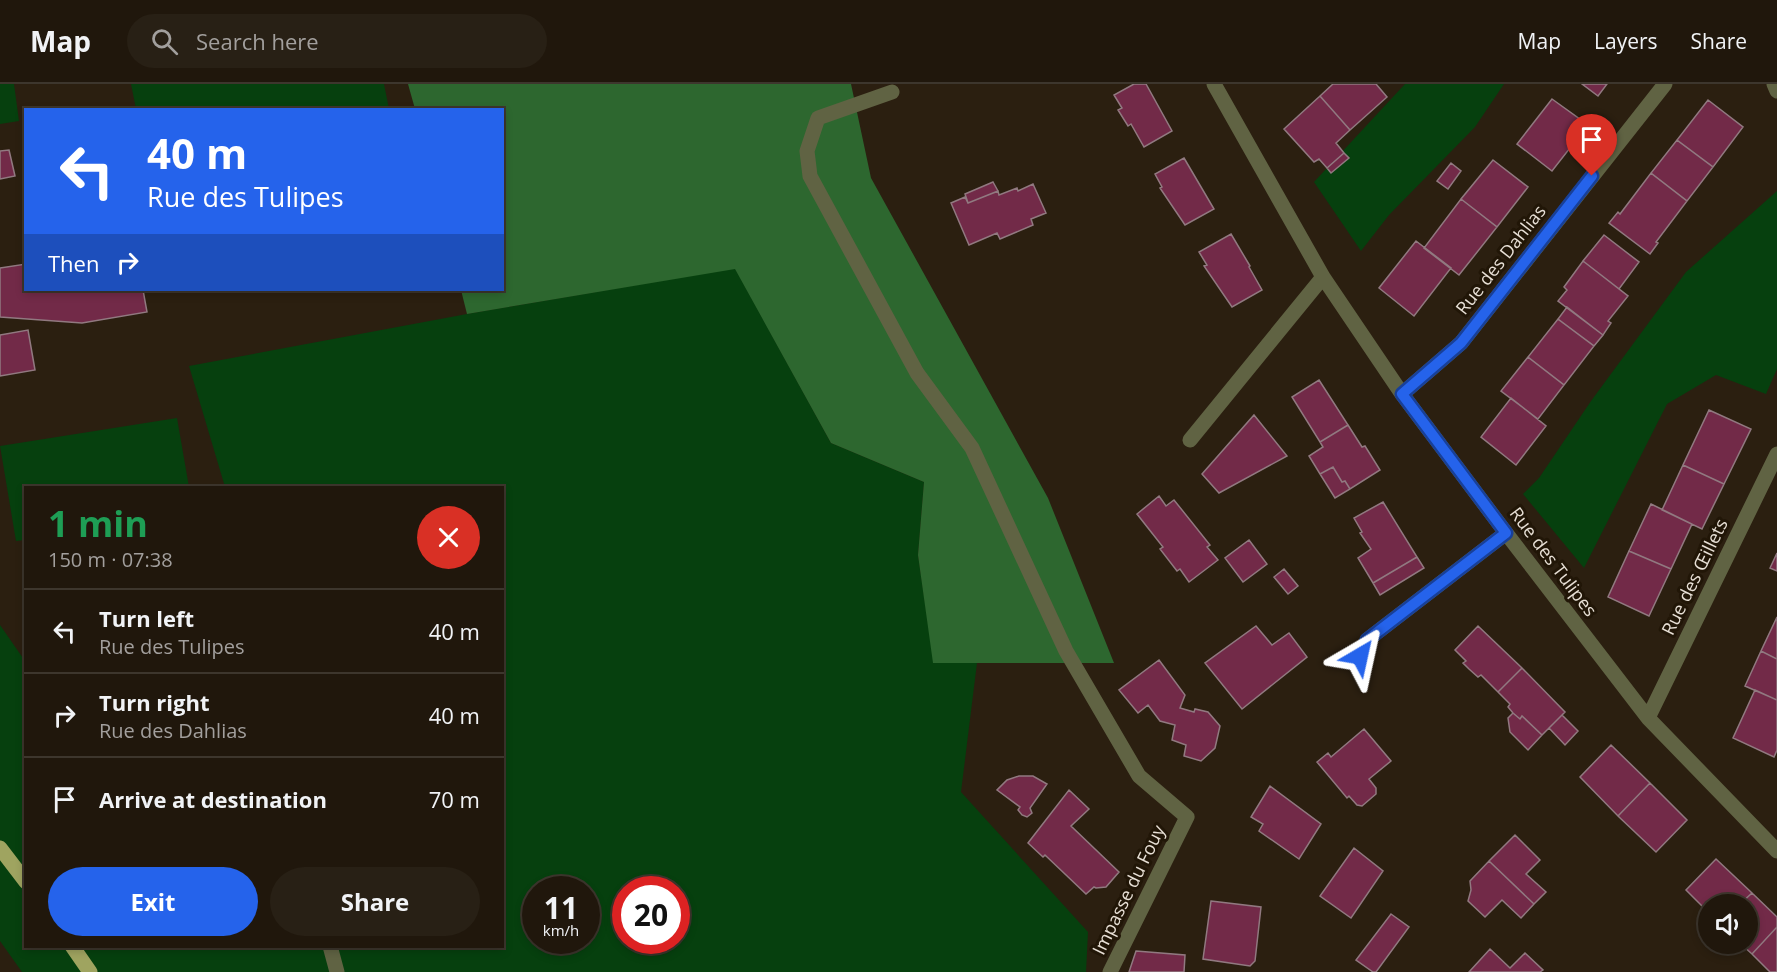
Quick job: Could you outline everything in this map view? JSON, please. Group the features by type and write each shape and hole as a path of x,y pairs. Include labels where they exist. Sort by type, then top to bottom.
{"main road":[{"path":"0,848 24,879"},
{"path":"73,948 90,972"}],"street":[{"name":"Rue des Tulipes","path":"1214,84 1323,277 1402,394 1648,718 1777,851"},
{"name":"Rue des Dahlias","path":"1402,394 1461,343 1665,84"},
{"path":"1774,84 1777,91"},
{"name":"Impasse du Fouy","path":"892,93 818,118 807,151 810,176 918,374 972,448 1066,651 1139,776 1187,817 1110,972"},
{"path":"1190,440 1323,277"},
{"name":"Rue des Œillets","path":"1648,718 1777,454"},
{"path":"1360,656 1367,640 1506,533"},
{"path":"331,948 337,972"}],"green space":[{"path":"0,84 14,84 19,121 0,124"},
{"path":"131,84 384,84 389,108 136,108"},
{"path":"408,84 851,84 871,178 1048,498 1114,663 933,663 918,555 924,482 831,443 735,269 467,314 461,291 504,291 504,108 415,108"},
{"path":"1405,84 1504,84 1475,127 1389,215 1361,251 1314,182"},
{"path":"1777,191 1777,369 1766,394 1716,375 1667,404 1584,568 1523,494 1539,478 1591,401 1686,272"},
{"path":"735,268 831,443 924,482 918,555 934,663 977,663 961,792 1088,932 1086,972 22,972 0,941 0,625 24,660 24,948 504,948 504,486 225,486 189,366 467,314"},
{"path":"177,418 189,486 24,486 24,540 16,541 0,446"}],"building":[{"path":"1134,84 1146,84 1172,131 1144,147 1131,124 1128,126 1118,110 1122,108 1114,95"},
{"path":"1333,84 1376,84 1387,97 1350,130 1320,96"},
{"path":"1582,84 1607,84 1598,96"},
{"path":"1320,96 1350,130 1336,143 1344,153 1327,168 1319,159 1314,162 1284,129"},
{"path":"1552,99 1588,125 1552,171 1517,144"},
{"path":"1708,100 1743,127 1713,167 1677,140"},
{"path":"1677,140 1713,167 1687,201 1651,173"},
{"path":"9,150 15,176 0,179 0,151"},
{"path":"1344,153 1349,158 1331,173 1327,168"},
{"path":"1184,158 1214,209 1185,225 1160,188 1162,187 1155,174"},
{"path":"1493,160 1528,187 1497,227 1461,199"},
{"path":"1451,163 1461,171 1448,189 1437,181"},
{"path":"1651,173 1687,201 1656,242 1658,243 1650,254 1609,223 1618,212 1620,214"},
{"path":"993,182 998,191 968,203 965,194"},
{"path":"1033,184 1046,213 1031,219 1033,225 1000,239 997,233 969,245 951,203 965,197 968,203 998,191 999,195 1017,188 1018,191"},
{"path":"1461,199 1497,227 1459,275 1424,248"},
{"path":"1231,234 1262,290 1232,307 1204,266 1207,265 1199,252"},
{"path":"1604,235 1639,262 1619,289 1583,261"},
{"path":"1416,241 1451,268 1414,316 1379,288"},
{"path":"1583,261 1628,296 1608,321 1611,323 1603,335 1558,301 1567,290 1564,287"},
{"path":"24,264 24,291 143,291 147,312 82,323 0,317 0,268"},
{"path":"1567,307 1603,335 1594,346 1558,319"},
{"path":"1558,319 1594,346 1564,385 1528,357"},
{"path":"28,330 35,370 0,376 0,335"},
{"path":"1528,357 1564,385 1538,419 1501,391"},
{"path":"1319,380 1348,425 1320,442 1292,397"},
{"path":"1511,398 1546,426 1516,465 1481,437"},
{"path":"1709,410 1751,429 1724,484 1683,465"},
{"path":"1254,415 1287,456 1219,493 1202,474"},
{"path":"1348,425 1380,470 1350,489 1345,481 1342,482 1333,467 1320,474 1309,456 1323,447 1320,442"},
{"path":"1683,465 1724,484 1702,529 1662,510"},
{"path":"1333,467 1342,482 1345,481 1350,489 1335,498 1320,474"},
{"path":"1159,496 1166,506 1174,500 1210,545 1207,547 1218,560 1189,582 1180,569 1177,571 1160,549 1163,547 1137,514"},
{"path":"1383,502 1417,557 1373,583 1358,558 1371,549 1360,533 1362,532 1354,518"},
{"path":"1651,504 1692,524 1671,569 1629,551"},
{"path":"1249,540 1267,564 1243,582 1225,558"},
{"path":"1629,551 1671,569 1649,616 1608,597"},
{"path":"1777,553 1777,571 1770,568"},
{"path":"1417,557 1424,568 1380,595 1373,583"},
{"path":"1284,569 1298,586 1288,594 1274,577"},
{"path":"1777,617 1777,659 1761,651"},
{"path":"1256,626 1272,645 1289,633 1307,657 1242,709 1205,663"},
{"path":"1478,626 1522,668 1498,692 1481,675 1478,677 1469,669 1463,663 1466,661 1455,650"},
{"path":"1761,651 1777,659 1777,700 1745,686"},
{"path":"1159,660 1185,695 1180,708 1194,712 1195,709 1208,712 1220,726 1215,748 1201,761 1184,756 1186,745 1172,740 1175,725 1160,721 1148,705 1138,713 1119,690"},
{"path":"1522,668 1565,712 1542,735 1522,716 1520,719 1513,713 1508,707 1510,704 1498,692"},
{"path":"1755,690 1777,700 1777,750 1774,757 1733,738"},
{"path":"1513,713 1520,719 1522,716 1542,735 1528,750 1510,732 1508,718"},
{"path":"1562,715 1578,731 1565,745 1549,728"},
{"path":"1364,729 1391,761 1369,779 1376,788 1376,794 1362,806 1357,805 1349,796 1347,798 1317,762 1328,753 1331,757"},
{"path":"1611,745 1650,783 1618,816 1580,777"},
{"path":"1019,776 1033,776 1047,784 1030,808 1032,813 1027,817 1018,810 1020,807 997,790 1007,780"},
{"path":"1650,783 1687,820 1656,852 1618,816"},
{"path":"1270,786 1321,824 1299,859 1259,831 1263,824 1251,817"},
{"path":"1069,790 1089,809 1071,826 1119,872 1106,887 1094,887 1086,894 1045,855 1043,857 1028,843"},
{"path":"1515,835 1540,860 1526,874 1546,892 1534,904 1489,861"},
{"path":"1354,848 1383,871 1351,918 1320,896"},
{"path":"1716,859 1752,893 1698,894 1698,902 1686,890"},
{"path":"1489,861 1534,904 1521,918 1502,900 1485,917 1468,901 1471,890 1470,881"},
{"path":"1758,899 1777,917 1777,927 1758,948"},
{"path":"1211,901 1261,907 1255,961 1250,966 1203,959"},
{"path":"1391,914 1409,927 1376,972 1373,972 1356,960"},
{"path":"1777,927 1777,972 1770,972 1752,954 1758,954 1758,948"},
{"path":"1490,949 1510,968 1525,953 1543,970 1540,972 1469,972"},
{"path":"1136,951 1185,955 1184,972 1129,972"}],"route":[{"path":"1360,656 1367,640 1506,533 1402,394 1461,343 1592,176"}]}
